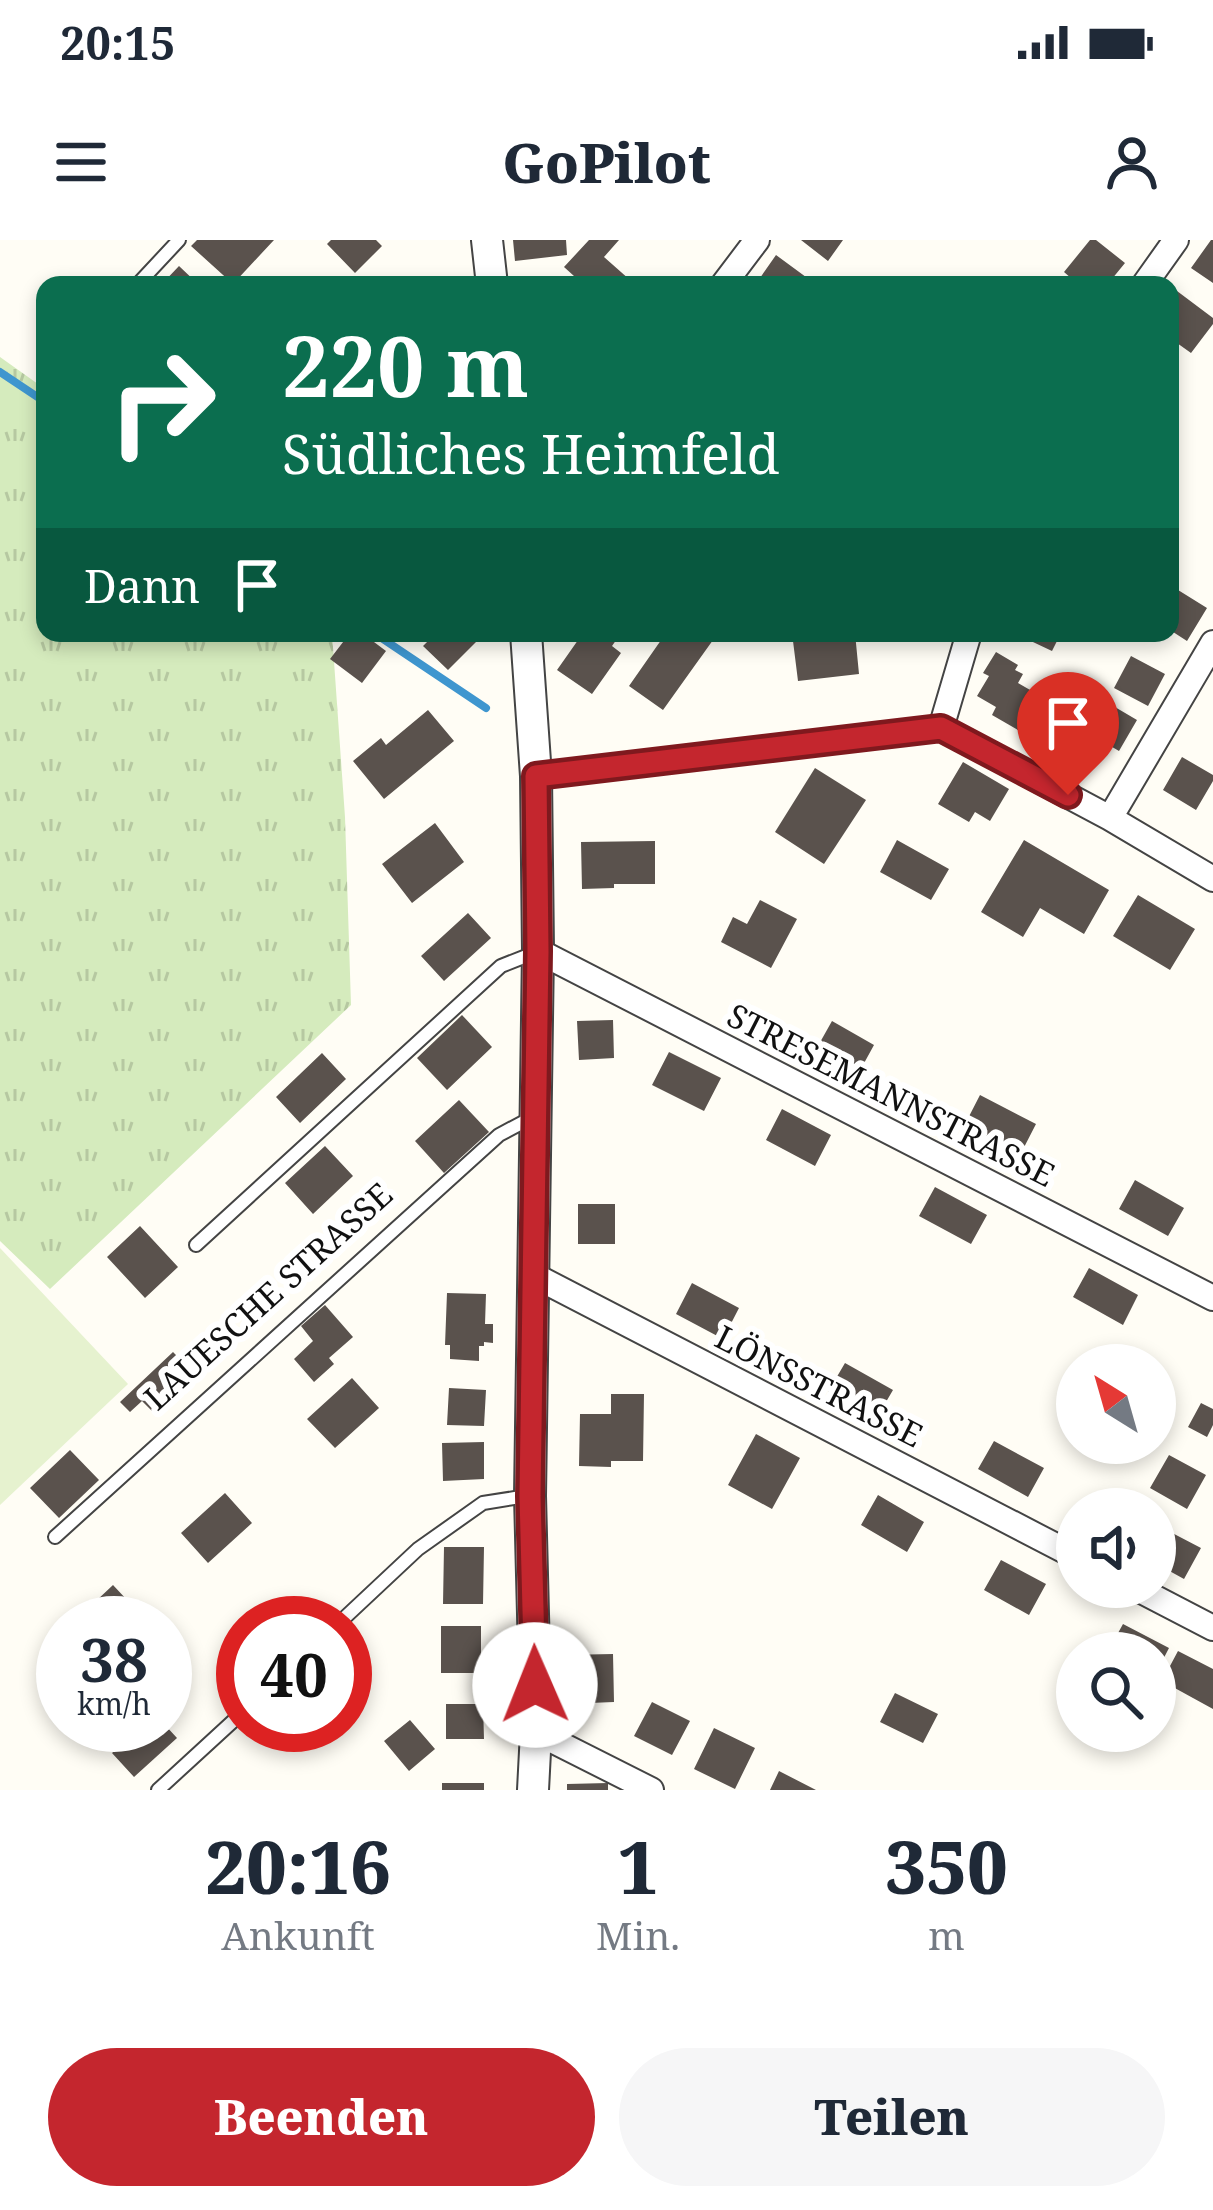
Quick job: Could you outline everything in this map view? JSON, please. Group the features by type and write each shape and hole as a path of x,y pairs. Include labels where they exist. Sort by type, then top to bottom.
{"street":[{"path":"487,240 490,276"},
{"path":"730,276 757,240"},
{"path":"1150,276 1176,240"},
{"path":"527,642 536,776 538,951 531,1274 533,1790"},
{"path":"941,728 966,642"},
{"path":"1110,818 1213,643"},
{"path":"536,776 941,728 1213,879"},
{"name":"STRESEMANNSTRASSE","path":"538,951 1213,1298"},
{"name":"LÖNSSTRASSE","path":"531,1274 1056,1546"},
{"path":"1174,1608 1213,1628"},
{"path":"536,1732 651,1790"}],"lane":[{"path":"145,276 179,240"},
{"path":"196,1245 501,966 538,951"},
{"name":"LAUESCHE STRASSE","path":"55,1537 499,1136 534,1117"},
{"path":"368,1596 418,1549 483,1503 530,1496"},
{"path":"158,1790 216,1737"}],"green space":[{"path":"0,357 36,383 36,642 333,642 351,1005 50,1289 0,1241"},
{"path":"0,1248 128,1384 0,1505"}],"building":[{"path":"197,240 274,240 240,276 224,276 191,246"},
{"path":"331,240 376,240 382,246 355,273 327,244"},
{"path":"513,240 566,240 567,255 515,261"},
{"path":"589,240 619,240 604,257 625,276 574,276 564,267"},
{"path":"801,240 843,240 828,261"},
{"path":"1090,240 1125,263 1114,276 1069,276 1064,272"},
{"path":"1213,240 1213,283 1191,268"},
{"path":"776,255 805,276 761,276"},
{"path":"179,266 190,276 170,276"},
{"path":"1179,292 1213,318 1191,353 1179,344"},
{"path":"1179,591 1207,608 1187,641 1179,636"},
{"path":"343,642 374,642 386,651 362,683 330,659"},
{"path":"427,642 476,642 448,670 423,646"},
{"path":"577,642 615,642 612,646 621,653 592,694 557,670"},
{"path":"660,642 712,642 663,710 629,686"},
{"path":"793,642 856,642 859,674 798,681"},
{"path":"1033,642 1056,642 1052,651"},
{"path":"996,652 1018,665 1015,670 1023,674 1018,683 1063,709 1042,744 992,715 996,707 977,696 989,676 983,673"},
{"path":"1131,656 1165,674 1148,706 1114,688"},
{"path":"1103,700 1137,720 1119,751 1085,731"},
{"path":"428,710 454,741 384,799 353,761 381,738 386,745"},
{"path":"1182,757 1213,775 1196,810 1163,790"},
{"path":"963,762 1009,789 990,821 975,812 969,822 938,804"},
{"path":"815,768 866,800 824,864 775,832"},
{"path":"435,823 464,862 412,903 382,864"},
{"path":"897,840 949,869 931,900 880,872"},
{"path":"1024,840 1109,890 1084,934 1040,908 1023,937 981,912"},
{"path":"655,841 655,884 582,889 581,842"},
{"path":"1138,895 1195,929 1170,970 1113,936"},
{"path":"760,900 797,919 771,968 721,942 733,917 747,924"},
{"path":"468,913 491,938 444,981 421,956"},
{"path":"462,1015 492,1047 447,1090 417,1058"},
{"path":"613,1020 614,1058 579,1060 577,1021"},
{"path":"832,1021 874,1045 857,1076 814,1053"},
{"path":"669,1052 721,1078 704,1111 652,1085"},
{"path":"322,1053 346,1079 300,1123 276,1097"},
{"path":"980,1095 1036,1124 1018,1159 962,1130"},
{"path":"459,1100 489,1132 444,1173 415,1141"},
{"path":"782,1109 831,1135 815,1166 766,1140"},
{"path":"325,1146 353,1176 313,1214 285,1183"},
{"path":"1135,1180 1184,1208 1168,1236 1119,1209"},
{"path":"935,1187 987,1215 971,1244 919,1216"},
{"path":"578,1204 615,1204 615,1244 578,1244"},
{"path":"140,1226 178,1267 145,1298 107,1257"},
{"path":"1089,1268 1138,1295 1123,1325 1073,1297"},
{"path":"692,1283 739,1308 723,1339 676,1314"},
{"path":"447,1293 486,1294 485,1324 493,1324 493,1343 479,1346 479,1361 450,1359 450,1345 445,1345"},
{"path":"325,1305 353,1337 329,1358 334,1364 314,1382 294,1359 313,1341 301,1326"},
{"path":"195,1344 209,1358 152,1411 142,1401 130,1412 120,1402 173,1352 180,1359"},
{"path":"845,1363 893,1390 876,1419 828,1392"},
{"path":"352,1378 379,1408 335,1448 307,1419"},
{"path":"449,1388 486,1390 484,1426 447,1425"},
{"path":"611,1394 644,1394 643,1461 579,1466 580,1414 611,1414"},
{"path":"1201,1403 1213,1409 1207,1437 1188,1427"},
{"path":"756,1434 800,1458 772,1509 728,1485"},
{"path":"994,1441 1044,1468 1028,1497 978,1469"},
{"path":"484,1442 484,1479 443,1481 442,1443"},
{"path":"70,1450 99,1480 59,1518 30,1488"},
{"path":"1176,1459 1206,1475 1187,1509 1176,1503 1176,1488 1150,1488 1164,1464 1176,1464"},
{"path":"225,1493 252,1523 208,1563 181,1533"},
{"path":"878,1495 924,1522 907,1552 861,1525"},
{"path":"1176,1535 1201,1548 1184,1579 1176,1575"},
{"path":"444,1547 484,1547 483,1604 443,1604"},
{"path":"1001,1560 1046,1584 1029,1615 984,1590"},
{"path":"113,1585 123,1596 101,1596"},
{"path":"441,1626 481,1626 481,1673 441,1673"},
{"path":"1178,1651 1213,1669 1213,1709 1176,1689"},
{"path":"613,1654 614,1702 565,1704 564,1655"},
{"path":"895,1693 938,1714 923,1743 880,1722"},
{"path":"652,1702 690,1721 672,1755 634,1736"},
{"path":"446,1704 483,1704 484,1739 446,1739"},
{"path":"410,1720 435,1749 409,1771 384,1741"},
{"path":"714,1728 755,1748 735,1789 694,1769"},
{"path":"113,1752 162,1752 134,1777"},
{"path":"779,1771 816,1790 770,1790"},
{"path":"442,1783 484,1783 484,1790 442,1790"},
{"path":"608,1783 608,1790 567,1790 567,1784"}],"waterway":[{"path":"0,372 36,396"},
{"path":"387,642 486,708"}],"route":[{"path":"535,1685 530,1496 536,776 941,728 1068,795"}]}
